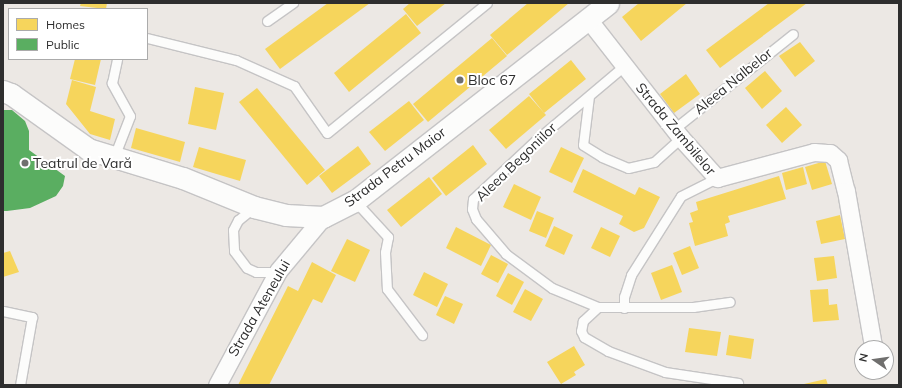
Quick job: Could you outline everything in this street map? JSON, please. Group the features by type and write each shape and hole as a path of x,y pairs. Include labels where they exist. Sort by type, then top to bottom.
{"street":[{"name":"Strada Petru Maior","path":"3,91 11,94 88,149 183,178 254,207 286,215 323,217 355,201 608,3"},
{"name":"Strada Zambilelor","path":"588,19 677,134 717,178 814,152 830,153 838,160 846,191 872,340"},
{"name":"Strada Ateneului","path":"217,385 278,272 323,217"}],"lane":[{"path":"267,20 293,3"},
{"path":"148,38 236,60 294,86 327,134 487,3"},
{"name":"Aleea Nalbelor","path":"589,96 583,145 602,157 628,168 654,162 677,134 793,34"},
{"path":"114,158 130,116 112,83 117,60"},
{"name":"Aleea Begoniilor","path":"624,66 473,200 472,209 476,219 506,254 552,288 598,307 693,307 730,302"},
{"path":"624,308 624,297 631,275 681,196 717,178"},
{"path":"355,201 388,237 385,252 387,289 422,334"},
{"path":"254,207 245,213 233,230 234,251 239,260 252,270 267,274 278,272"},
{"path":"598,307 583,321 581,331 584,337 608,352 665,372 738,383"},
{"path":"3,311 32,317 20,385"}],"building: Homes":[{"path":"81,3 107,3 106,8 80,6"},
{"path":"328,3 370,3 280,69 265,49"},
{"path":"410,3 446,3 417,26 403,9"},
{"name":"Bloc 67","path":"528,3 569,3 507,55 490,35"},
{"path":"639,3 687,3 641,41 622,17"},
{"path":"769,3 807,3 720,68 706,50"},
{"path":"406,14 421,33 349,92 334,73"},
{"name":"Bloc 67","path":"492,38 507,56 428,122 413,104"},
{"path":"800,42 815,61 795,77 779,56"},
{"path":"75,60 101,60 95,85 70,79"},
{"path":"571,60 586,79 544,113 529,94"},
{"path":"765,71 782,91 762,109 745,88"},
{"path":"686,74 700,94 674,113 660,94"},
{"path":"72,80 96,87 90,111 115,119 110,140 90,134 66,104"},
{"path":"195,87 224,93 216,130 188,124"},
{"path":"257,88 325,170 307,185 239,102"},
{"path":"529,96 546,115 506,149 489,130"},
{"path":"409,101 424,120 385,151 369,132"},
{"path":"786,107 802,125 782,143 766,125"},
{"path":"136,128 185,142 180,162 131,148"},
{"path":"473,145 487,164 446,196 432,178"},
{"path":"358,146 371,164 332,193 319,176"},
{"path":"199,147 246,160 240,181 193,167"},
{"path":"561,147 584,158 572,183 549,172"},
{"path":"825,161 832,184 812,190 805,167"},
{"path":"803,167 807,184 786,190 782,173"},
{"path":"583,169 635,195 639,187 660,197 644,228 634,232 619,224 623,216 573,192"},
{"path":"779,176 786,199 728,216 730,222 725,224 728,236 695,246 689,223 693,222 690,213 698,210 696,202"},
{"path":"429,177 442,194 401,227 387,210"},
{"path":"514,184 541,197 531,220 503,207"},
{"path":"537,211 554,218 546,238 529,231"},
{"path":"840,215 845,239 821,244 816,221"},
{"path":"554,226 573,235 564,255 545,246"},
{"path":"456,227 491,245 481,266 446,248"},
{"path":"601,227 620,236 610,257 591,248"},
{"path":"347,239 370,250 355,282 331,271"},
{"path":"690,246 699,268 682,275 673,253"},
{"path":"10,251 19,272 3,277 3,253"},
{"path":"491,255 508,264 498,283 481,274"},
{"path":"834,256 837,278 817,281 814,258"},
{"path":"312,262 336,275 322,303 313,299 269,385 238,385 288,286 298,291"},
{"path":"672,265 682,292 661,300 651,273"},
{"path":"424,272 448,284 437,307 413,295"},
{"path":"508,273 524,282 512,305 496,296"},
{"path":"525,289 543,299 531,321 513,312"},
{"path":"828,289 829,305 837,304 839,320 813,322 810,290"},
{"path":"445,296 463,304 454,324 436,315"},
{"path":"689,328 721,332 717,356 685,352"},
{"path":"729,335 754,339 751,359 726,355"},
{"path":"574,346 585,365 574,372 576,375 561,384 547,362"},
{"path":"826,379 828,385 804,385 804,384"}],"building: Public":[{"name":"Teatrul de Vară","path":"3,110 12,110 25,121 29,131 29,150 65,176 63,186 56,196 30,208 3,211"}],"place":[{"name":"Bloc 67","path":"460,80"},
{"name":"Teatrul de Vară","path":"25,163"}]}
